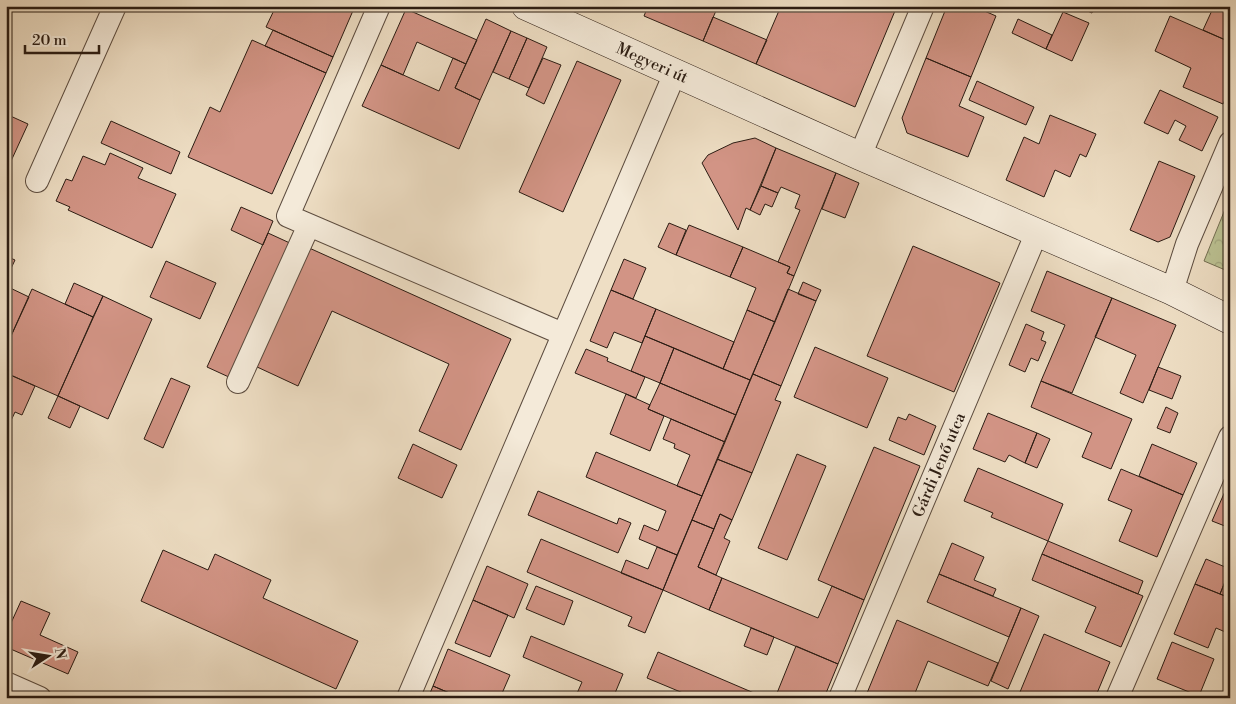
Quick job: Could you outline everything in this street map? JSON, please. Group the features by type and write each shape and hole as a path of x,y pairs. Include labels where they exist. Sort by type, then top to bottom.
{"main road":[{"name":"Megyeri út","path":"526,6 860,156 1172,291"},
{"path":"1172,291 1230,320"}],"street":[{"path":"37,181 115,6"},
{"path":"379,6 288,216 564,334"},
{"path":"860,156 924,6"},
{"path":"408,698 675,74"},
{"path":"1172,291 1187,244 1230,143"},
{"path":"238,382 309,225"},
{"name":"Gárdi Jenő utca","path":"840,698 1037,232"},
{"path":"1117,698 1228,441"},
{"path":"6,683 40,698"}],"green space":[{"path":"1230,197 1230,272 1204,261"}],"building":[{"path":"276,6 355,6 333,57 266,27"},
{"path":"648,6 718,6 703,41 644,16"},
{"path":"781,6 897,6 855,107 756,64"},
{"path":"947,6 973,6 996,16 971,77 926,58"},
{"path":"1076,6 1095,6 1092,13"},
{"path":"1214,6 1230,6 1230,42 1203,30"},
{"path":"406,9 477,40 466,64 417,42 403,75 381,65"},
{"path":"1063,12 1089,23 1072,61 1046,49"},
{"path":"1170,16 1230,42 1230,89 1223,104 1183,87 1191,68 1155,51"},
{"path":"713,17 767,40 756,64 703,41"},
{"path":"486,19 511,31 480,100 455,88"},
{"path":"1018,19 1052,35 1046,49 1012,33"},
{"path":"273,30 333,57 326,73 265,46"},
{"path":"511,31 527,38 509,79 493,72"},
{"path":"527,38 547,47 529,88 509,79"},
{"path":"252,40 326,73 272,194 188,157 210,107 220,112"},
{"path":"453,58 466,64 455,88 480,100 459,149 362,106 381,65 439,91"},
{"path":"543,58 561,65 544,104 526,95"},
{"path":"926,58 971,77 959,106 984,117 968,157 907,133 902,118"},
{"path":"577,61 621,80 563,212 519,192"},
{"path":"977,81 1034,107 1026,125 969,100"},
{"path":"1160,90 1218,117 1202,151 1179,140 1186,126 1175,120 1168,134 1144,123"},
{"path":"6,114 28,124 6,172"},
{"path":"1050,115 1096,134 1086,157 1080,154 1070,177 1055,170 1044,197 1006,180 1024,137 1039,144"},
{"path":"111,121 180,152 171,174 101,143"},
{"path":"755,138 776,148 750,210 746,208 738,230 702,163 708,155 733,143"},
{"path":"776,148 836,173 794,276 787,273 790,267 778,262 800,210 795,208 800,195 781,187 778,193 761,186"},
{"path":"110,153 143,168 138,178 176,194 152,248 68,210 70,207 56,201 66,179 72,181 83,156 105,165"},
{"path":"1159,161 1195,176 1170,237 1158,242 1130,230"},
{"path":"836,173 859,183 845,218 822,209"},
{"path":"761,186 778,193 772,207 765,204 760,215 750,210"},
{"path":"241,207 273,221 263,245 231,230"},
{"path":"669,223 686,230 676,255 658,247"},
{"path":"689,225 743,247 730,277 676,255"},
{"path":"268,233 292,244 231,378 207,367"},
{"path":"913,246 1000,283 954,392 867,356"},
{"path":"307,247 511,339 461,450 419,431 449,364 332,311 298,386 255,366"},
{"path":"743,247 790,267 787,273 794,276 775,322 747,310 756,288 730,277"},
{"path":"6,256 15,260 6,279"},
{"path":"624,259 646,268 633,299 611,290"},
{"path":"166,261 216,283 200,319 150,297"},
{"path":"1047,271 1112,298 1072,393 1041,381 1065,325 1031,311"},
{"path":"803,282 821,290 816,301 798,294"},
{"path":"74,283 103,296 93,317 65,304"},
{"path":"6,286 29,297 6,347"},
{"path":"32,289 93,317 58,396 6,373 6,347"},
{"path":"788,289 816,301 781,386 753,374"},
{"path":"611,290 656,309 642,343 614,332 607,348 590,341"},
{"path":"103,296 152,319 108,419 58,396"},
{"path":"1112,298 1176,325 1143,403 1120,393 1136,355 1095,337"},
{"path":"656,309 734,342 723,369 645,336"},
{"path":"747,310 775,322 750,380 723,369"},
{"path":"1026,324 1044,332 1041,340 1046,342 1038,361 1031,358 1025,372 1009,365"},
{"path":"645,336 674,348 660,383 631,371"},
{"path":"815,347 888,378 867,428 794,397"},
{"path":"674,348 750,380 736,415 660,383"},
{"path":"586,349 608,358 607,361 645,377 636,398 575,373"},
{"path":"1158,367 1181,376 1172,399 1149,390"},
{"path":"6,373 35,386 22,415 15,412 9,425 6,424"},
{"path":"753,374 781,386 775,400 781,402 752,473 717,459"},
{"path":"171,378 190,386 163,448 144,439"},
{"path":"1041,381 1132,419 1111,469 1082,457 1092,433 1031,407"},
{"path":"660,383 736,415 725,442 648,409"},
{"path":"626,394 650,405 648,409 664,416 650,451 610,434"},
{"path":"58,396 80,406 70,428 48,418"},
{"path":"1166,407 1178,413 1170,433 1157,428"},
{"path":"988,413 1037,433 1025,463 1009,455 1005,462 973,449"},
{"path":"909,414 936,426 924,455 889,440 898,417 906,420"},
{"path":"671,419 725,442 702,496 677,486 690,455 674,448 675,444 663,439"},
{"path":"1037,433 1050,439 1037,468 1025,463"},
{"path":"413,444 457,465 442,498 398,478"},
{"path":"1152,444 1197,463 1183,495 1139,476"},
{"path":"874,447 920,466 864,600 818,580"},
{"path":"596,452 702,496 677,555 639,539 644,525 658,531 666,511 586,477"},
{"path":"797,454 826,466 787,560 758,548"},
{"path":"717,459 752,473 732,520 720,514 714,529 692,520"},
{"path":"978,468 1063,504 1048,541 991,517 993,513 964,501"},
{"path":"1121,469 1183,495 1157,557 1119,541 1132,510 1108,500"},
{"path":"1230,480 1230,528 1212,521"},
{"path":"538,491 617,524 619,518 631,523 618,553 528,515"},
{"path":"720,514 732,520 724,538 730,541 716,575 698,567"},
{"path":"692,520 714,529 698,567 722,578 709,610 663,590"},
{"path":"541,539 663,590 645,633 628,626 632,617 527,572"},
{"path":"1048,541 1143,581 1138,594 1042,554"},
{"path":"952,543 984,557 974,580 996,589 993,596 939,574"},
{"path":"657,547 677,555 663,590 621,573 626,560 648,569"},
{"path":"163,550 208,570 215,554 271,580 263,598 358,641 336,689 141,601"},
{"path":"1042,554 1143,596 1121,647 1085,632 1096,607 1032,580"},
{"path":"1206,559 1230,569 1220,594 1195,584"},
{"path":"487,566 528,584 514,618 473,600"},
{"path":"1230,570 1230,598 1220,594"},
{"path":"939,574 1021,608 1009,637 927,602"},
{"path":"722,578 818,618 832,586 864,600 838,664 709,610"},
{"path":"1195,584 1230,598 1230,634 1216,628 1208,648 1174,634"},
{"path":"536,586 573,601 564,625 526,609"},
{"path":"473,600 508,615 490,657 455,643"},
{"path":"21,601 50,613 40,635 78,652 68,674 6,647 6,621 11,623"},
{"path":"1021,608 1039,616 1008,689 991,681"},
{"path":"897,620 998,663 988,686 928,661 913,698 865,698"},
{"path":"751,628 774,637 767,655 744,646"},
{"path":"1044,634 1110,662 1095,698 1034,698 1020,692"},
{"path":"531,636 623,674 613,698 575,698 582,682 523,657"},
{"path":"1172,642 1214,659 1199,696 1157,679"},
{"path":"796,646 838,664 824,698 775,698"},
{"path":"448,649 510,675 500,698 461,698 433,686"},
{"path":"658,652 754,693 752,698 695,698 647,678"},
{"path":"433,686 461,698 428,698"}]}
